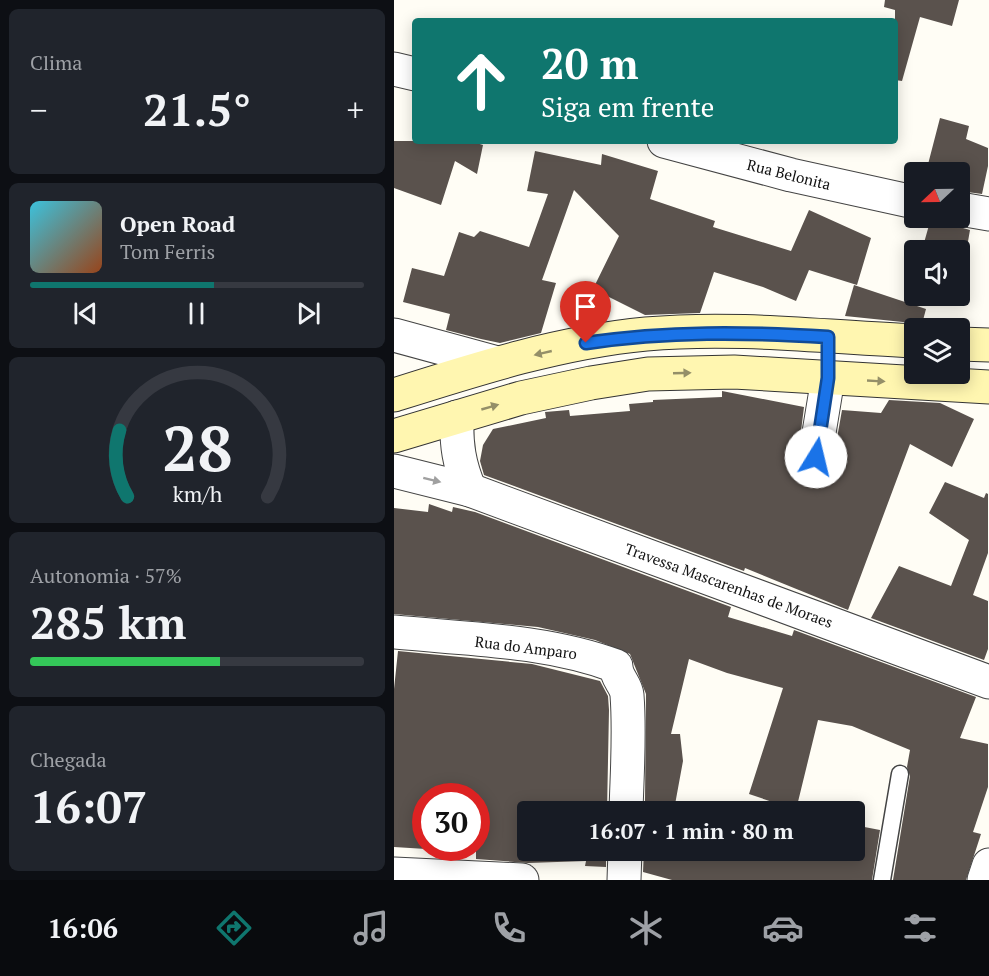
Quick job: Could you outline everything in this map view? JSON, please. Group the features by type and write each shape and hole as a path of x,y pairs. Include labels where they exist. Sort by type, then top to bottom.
{"street":[{"path":"394,69 412,73"},
{"name":"Rua Belonita","path":"675,144 792,175 904,200"},
{"path":"970,211 988,214"},
{"path":"394,395 497,363 586,343 647,334 738,332 904,341"},
{"path":"394,335 497,363"},
{"path":"816,457 828,378 828,337"},
{"path":"970,344 988,345"},
{"path":"394,436 521,398 648,374 734,372 988,388"},
{"path":"457,417 456,445 460,467 470,490"},
{"name":"Travessa Mascarenhas de Moraes","path":"394,471 470,490 988,682"},
{"name":"Rua do Amparo","path":"394,632 541,646 583,654 616,666 616,674 626,691 628,726 626,801"},
{"path":"624,880 625,861"},
{"path":"394,874 522,880"}],"lane":[{"path":"882,880 900,774"}],"building":[{"path":"885,0 959,0 952,26 920,17 902,81 898,80 898,18 895,18 895,10 884,7"},
{"path":"940,118 969,126 966,139 988,148 988,166 982,194 970,192 970,162 929,162"},
{"path":"394,141 412,141 412,144 483,145 477,174 455,161 441,205 394,188"},
{"path":"535,151 601,165 602,154 658,171 650,199 715,221 713,227 791,251 809,210 871,238 857,285 809,270 796,301 763,287 714,272 700,313 645,315 593,289 619,236 574,190 542,280 556,283 541,333 500,343 481,339 446,330 450,314 403,302 412,268 444,276 459,232 474,237 480,231 529,247 548,194 527,191"},
{"path":"928,228 970,230 968,240 925,240"},
{"path":"854,285 904,302 904,306 926,309 924,318 904,318 904,322 845,316"},
{"path":"722,391 804,407 797,463 803,471 813,476 829,469 833,461 842,410 881,413 889,400 940,403 974,419 952,467 910,444 848,610 745,568 744,571 484,475 480,461 483,445 493,429 546,418 545,412 569,410 570,416 630,411 629,404 653,402 653,400 722,397"},
{"path":"945,482 984,498 986,493 988,494 988,553 973,595 988,601 988,649 984,660 871,618 899,566 951,586 969,540 929,513"},
{"path":"429,504 452,512 453,507 475,512 731,607 728,617 792,636 794,630 976,697 960,738 988,744 988,787 973,832 981,834 966,880 893,880 910,776 907,767 910,750 852,726 818,720 798,801 770,801 749,794 783,688 727,673 689,659 671,734 680,734 683,761 676,801 645,801 646,694 630,654 595,640 538,627 394,614 394,508 428,512"},
{"path":"398,651 532,664 600,681 608,696 609,710 607,801 517,801 517,861 586,861 528,863 490,860 490,783 412,783 412,848 394,847 394,689"},
{"path":"865,827 880,830 872,880 672,880 643,872 644,861 865,861"},
{"path":"586,861 606,861 606,867 585,866"}],"route":[{"path":"586,343 647,334 738,332 828,337 828,378 816,457"}]}
